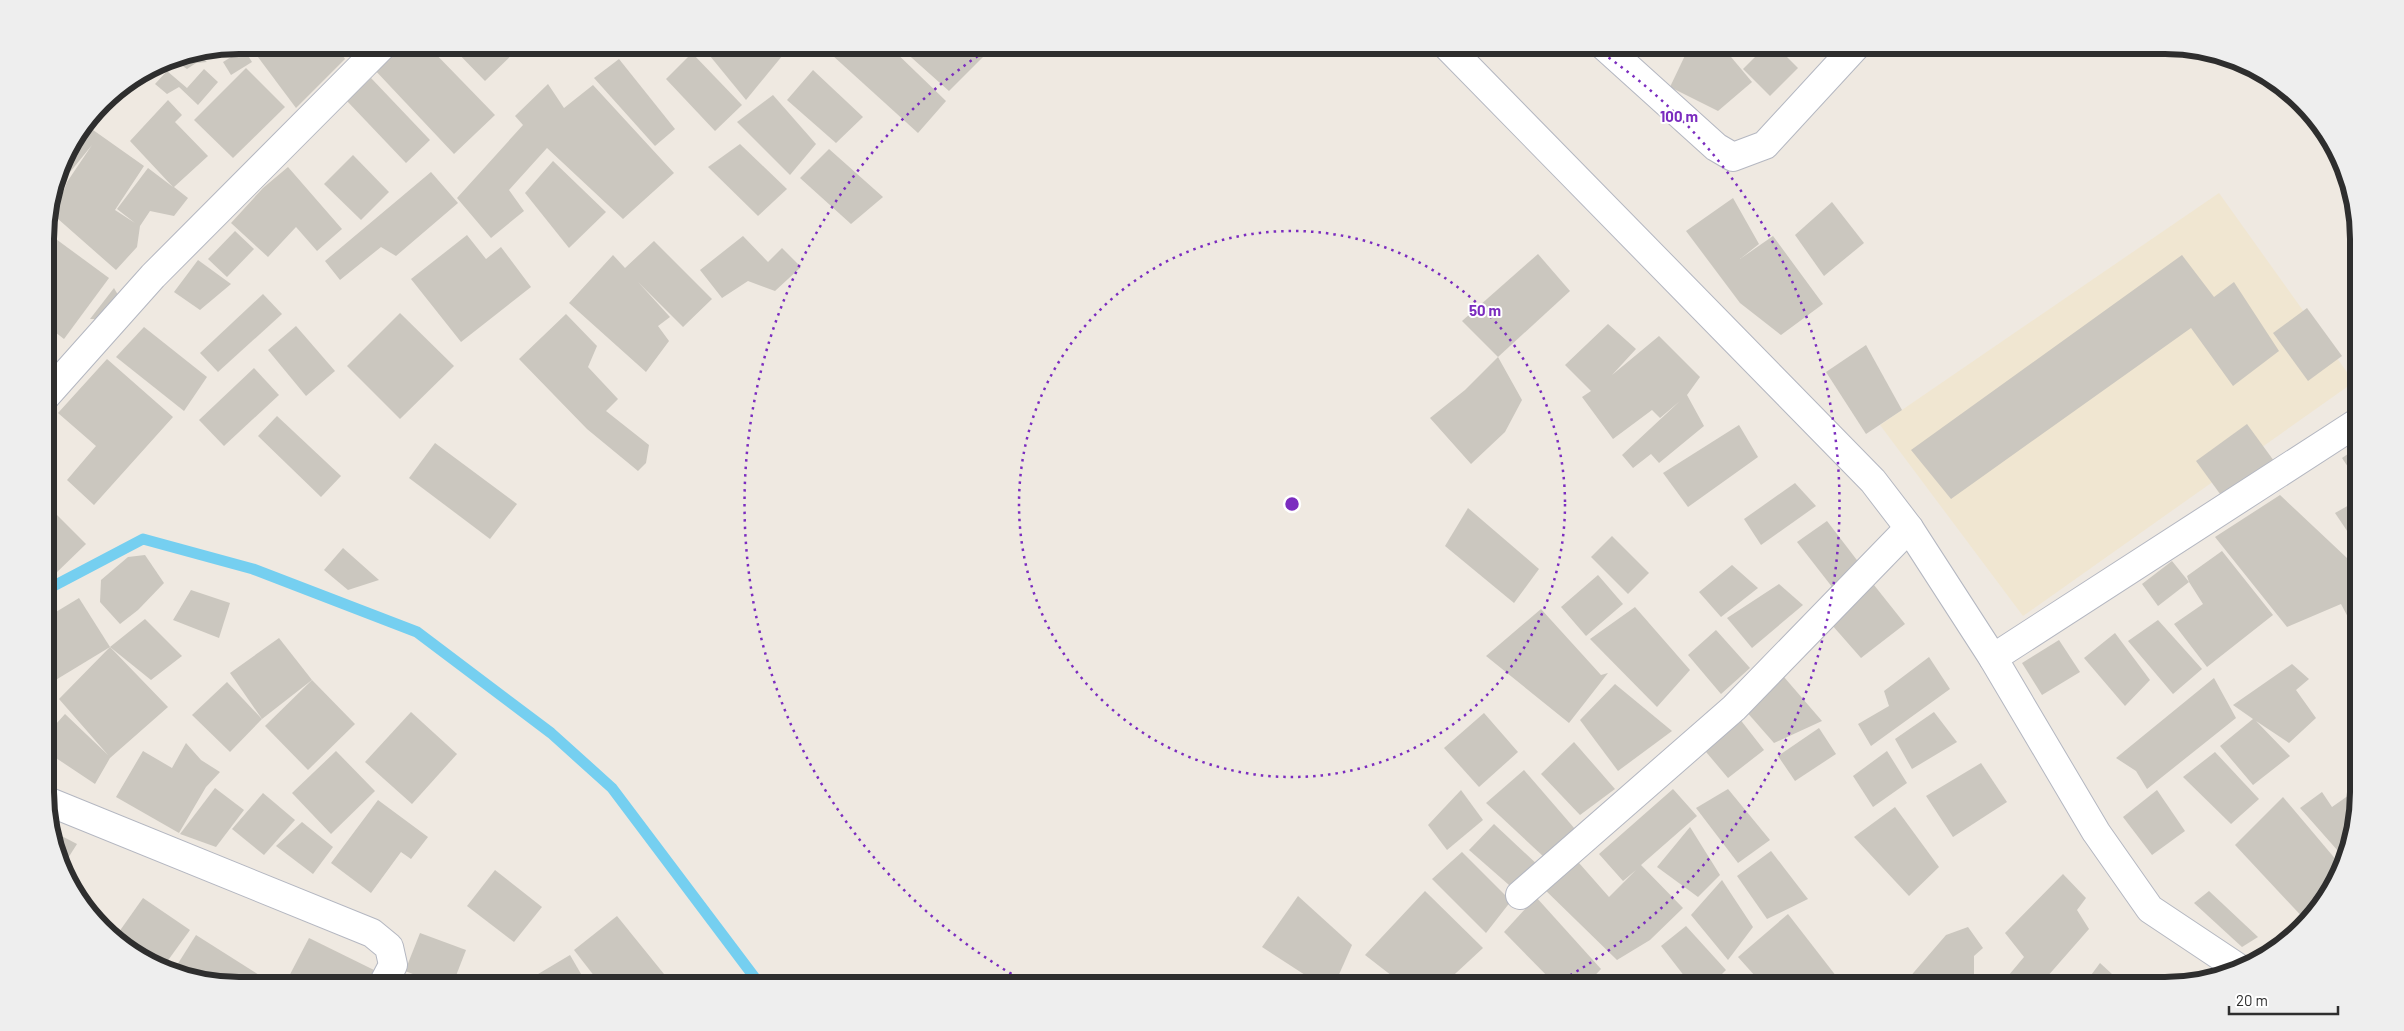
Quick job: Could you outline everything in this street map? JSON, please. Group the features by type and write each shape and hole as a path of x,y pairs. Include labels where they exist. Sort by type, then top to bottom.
{"street":[{"path":"54,387 154,276 374,54"},
{"path":"1455,54 1873,481 1909,528 1993,658 2096,832 2150,910 2233,964"},
{"path":"1620,54 1716,147 1734,157 1764,145 1850,54"},
{"path":"1993,658 2350,427"},
{"path":"1520,895 1734,708 1909,528"},
{"path":"54,804 372,933 389,946 393,965 387,977"}],"shaded area":[{"path":"2219,193 2350,376 2350,385 2023,616 1880,425"}],"building":[{"path":"236,54 247,54 252,62 231,75 223,62"},
{"path":"256,54 342,54 345,59 296,108"},
{"path":"388,54 436,54 495,115 454,154 373,68"},
{"path":"459,54 513,54 485,81"},
{"path":"693,54 742,105 715,131 666,79"},
{"path":"708,54 784,54 746,100"},
{"path":"831,54 897,54 946,101 918,133"},
{"path":"907,54 986,54 949,91"},
{"path":"1686,54 1729,54 1752,82 1718,111 1670,87"},
{"path":"1758,54 1784,54 1798,68 1770,96 1743,69"},
{"path":"200,57 207,62 196,63 187,69 179,64"},
{"path":"619,59 675,129 655,146 594,78"},
{"path":"246,68 285,107 233,158 194,120"},
{"path":"204,69 218,82 198,105 179,87 167,94 155,84 167,71 187,88"},
{"path":"813,70 863,117 836,143 787,100"},
{"path":"371,78 430,140 406,163 347,101"},
{"path":"548,84 564,108 593,85 674,173 623,219 547,148 509,190 524,211 491,238 457,198 523,125 515,116"},
{"path":"773,95 816,144 790,175 737,122"},
{"path":"168,100 182,115 175,122 208,156 174,187 188,198 174,216 150,211 140,226 137,247 116,270 55,216 55,214 58,200 61,198 67,182 92,145 64,180 78,146 90,128 144,166 115,210 135,223 117,209 148,168 173,187 130,141"},
{"path":"740,144 787,189 758,216 708,167"},
{"path":"829,149 883,197 851,224 800,178"},
{"path":"353,155 389,192 361,220 324,184"},
{"path":"553,161 606,212 569,248 525,193"},
{"path":"288,167 342,229 317,251 296,227 268,257 231,223 263,188"},
{"path":"431,172 458,203 396,256 381,247 340,280 325,261"},
{"path":"1733,198 1759,244 1740,259 1773,236 1823,304 1781,335 1740,303 1686,231"},
{"path":"1832,202 1864,243 1824,276 1795,235"},
{"path":"235,231 254,249 227,277 208,259"},
{"path":"467,235 486,259 501,247 531,287 461,342 411,279"},
{"path":"743,236 768,262 782,248 801,267 775,291 748,281 722,298 700,270"},
{"path":"54,238 109,278 64,339 54,331"},
{"path":"654,241 712,299 683,327 638,282 670,317 658,326 669,341 646,372 569,303 613,255 625,268"},
{"path":"1538,254 1570,291 1498,357 1462,321"},
{"path":"2182,255 2214,297 2234,282 2279,351 2233,386 2191,328 1951,499 1911,450"},
{"path":"198,260 231,284 200,310 174,292"},
{"path":"114,288 118,295 99,319 90,319"},
{"path":"263,294 282,314 218,372 200,353"},
{"path":"2307,308 2342,356 2308,381 2273,333"},
{"path":"400,313 454,366 400,419 347,366"},
{"path":"566,314 597,346 588,367 618,399 606,411 649,445 646,463 638,471 587,429 519,359"},
{"path":"1608,324 1636,349 1612,375 1659,336 1700,377 1687,395 1704,426 1659,463 1651,454 1633,468 1622,455 1680,401 1660,418 1652,410 1613,439 1582,397 1591,391 1565,365"},
{"path":"296,326 335,371 306,396 268,350"},
{"path":"144,327 207,377 184,411 116,357"},
{"path":"1866,345 1902,410 1866,434 1826,372"},
{"path":"1498,357 1522,400 1505,432 1471,464 1430,418 1465,390"},
{"path":"107,359 173,417 94,505 67,480 96,446 58,413"},
{"path":"254,368 279,395 224,446 199,420"},
{"path":"277,416 341,476 321,497 258,436"},
{"path":"2247,424 2274,461 2223,498 2196,461"},
{"path":"1739,425 1758,457 1688,507 1663,473"},
{"path":"435,443 517,504 490,539 409,478"},
{"path":"2350,452 2350,470 2342,458"},
{"path":"1795,483 1816,506 1761,545 1744,519"},
{"path":"2280,495 2347,558 2350,572 2350,621 2341,604 2287,627 2215,537"},
{"path":"2350,505 2350,535 2335,513"},
{"path":"1468,508 1539,569 1514,603 1445,546"},
{"path":"54,512 86,544 54,575"},
{"path":"1827,521 1863,568 1836,592 1797,542"},
{"path":"1612,536 1649,573 1628,594 1591,557"},
{"path":"343,548 379,580 348,590 324,570"},
{"path":"2222,551 2273,615 2207,667 2174,624 2203,604 2187,576"},
{"path":"145,555 164,583 138,610 120,624 100,602 101,580 128,557"},
{"path":"2172,561 2189,582 2158,606 2142,584"},
{"path":"1732,565 1758,588 1721,617 1699,592"},
{"path":"1598,575 1623,604 1586,636 1561,607"},
{"path":"1779,584 1803,605 1752,648 1727,618"},
{"path":"1874,585 1905,624 1861,658 1832,625"},
{"path":"191,590 230,603 219,638 173,620"},
{"path":"79,598 110,647 54,681 54,613"},
{"path":"1635,607 1690,670 1657,707 1590,639"},
{"path":"1541,609 1601,675 1608,673 1569,723 1486,656"},
{"path":"145,619 182,656 151,680 110,647"},
{"path":"2158,620 2202,669 2173,694 2128,641"},
{"path":"1716,630 1750,668 1721,694 1688,655"},
{"path":"2115,633 2150,680 2125,706 2084,658"},
{"path":"279,638 312,680 262,719 230,673"},
{"path":"2059,640 2080,672 2042,695 2022,663"},
{"path":"110,647 168,707 110,758 95,784 54,757 54,726 65,714 108,755 59,699"},
{"path":"1929,657 1950,689 1871,746 1858,724 1889,706 1884,691"},
{"path":"2292,664 2309,679 2296,690 2316,718 2289,743 2256,721 2290,756 2253,785 2220,746 2253,719 2233,705"},
{"path":"1784,677 1822,721 1774,743 1745,710"},
{"path":"2214,678 2236,718 2147,789 2136,771 2116,758"},
{"path":"312,680 355,724 308,770 265,726"},
{"path":"227,682 262,719 230,752 192,715"},
{"path":"1615,684 1672,731 1618,771 1580,720"},
{"path":"411,712 457,754 412,804 365,762"},
{"path":"1934,712 1957,742 1912,769 1895,739"},
{"path":"1484,713 1518,752 1479,787 1444,748"},
{"path":"1739,718 1764,750 1728,778 1701,746"},
{"path":"1819,728 1836,754 1795,781 1778,756"},
{"path":"1574,742 1615,789 1580,815 1541,774"},
{"path":"186,743 201,760 220,772 206,787 179,833 116,797 143,751 172,768"},
{"path":"336,751 375,791 331,834 292,793"},
{"path":"1887,751 1907,783 1873,807 1853,776"},
{"path":"2215,752 2259,799 2231,824 2183,777"},
{"path":"1981,763 2007,802 1953,837 1926,796"},
{"path":"1524,770 1575,829 1545,858 1486,803"},
{"path":"215,788 244,810 216,847 180,834"},
{"path":"1673,789 1697,816 1641,865 1683,908 1650,940 1617,960 1539,884 1572,855 1609,897 1636,870 1623,881 1599,854"},
{"path":"1728,789 1770,840 1738,863 1696,808"},
{"path":"1461,790 1483,820 1447,850 1428,825"},
{"path":"2157,790 2185,831 2152,855 2123,817"},
{"path":"2322,792 2332,807 2350,794 2347,829 2340,853 2300,808"},
{"path":"263,793 295,820 264,855 232,829"},
{"path":"2283,797 2337,861 2326,885 2302,916 2235,845"},
{"path":"378,800 428,837 411,859 401,852 371,893 331,863"},
{"path":"1895,807 1939,867 1909,896 1854,837"},
{"path":"302,822 333,847 313,874 276,846"},
{"path":"1494,824 1540,867 1517,892 1469,850"},
{"path":"1690,827 1720,875 1698,897 1657,867"},
{"path":"58,834 77,844 67,860"},
{"path":"1771,851 1808,899 1767,919 1737,876"},
{"path":"1462,852 1511,901 1486,933 1432,879"},
{"path":"495,870 542,907 514,942 467,906"},
{"path":"2063,874 2086,898 2077,910 2089,929 2047,977 2007,977 2024,957 2005,933"},
{"path":"1722,880 1753,927 1728,960 1691,915"},
{"path":"1425,891 1483,948 1452,977 1393,977 1365,955"},
{"path":"2209,891 2258,937 2242,947 2194,903"},
{"path":"1298,896 1352,945 1338,977 1308,977 1262,947"},
{"path":"1536,897 1601,969 1593,977 1548,977 1504,932"},
{"path":"143,898 190,930 167,962 146,953 119,932"},
{"path":"1788,914 1837,977 1756,977 1738,957"},
{"path":"617,916 664,974 660,977 595,977 574,950"},
{"path":"1686,926 1726,970 1719,977 1685,977 1661,946"},
{"path":"1968,927 1983,948 1974,956 1974,977 1910,977 1946,935"},
{"path":"420,933 466,950 456,977 421,977 405,971"},
{"path":"196,935 262,977 214,976 176,966"},
{"path":"309,938 374,970 370,977 289,977"},
{"path":"570,955 583,977 533,977"},
{"path":"2100,963 2115,977 2090,977"}],"waterway":[{"path":"54,586 143,539 253,569 417,632 551,733 612,788 754,977"}]}
